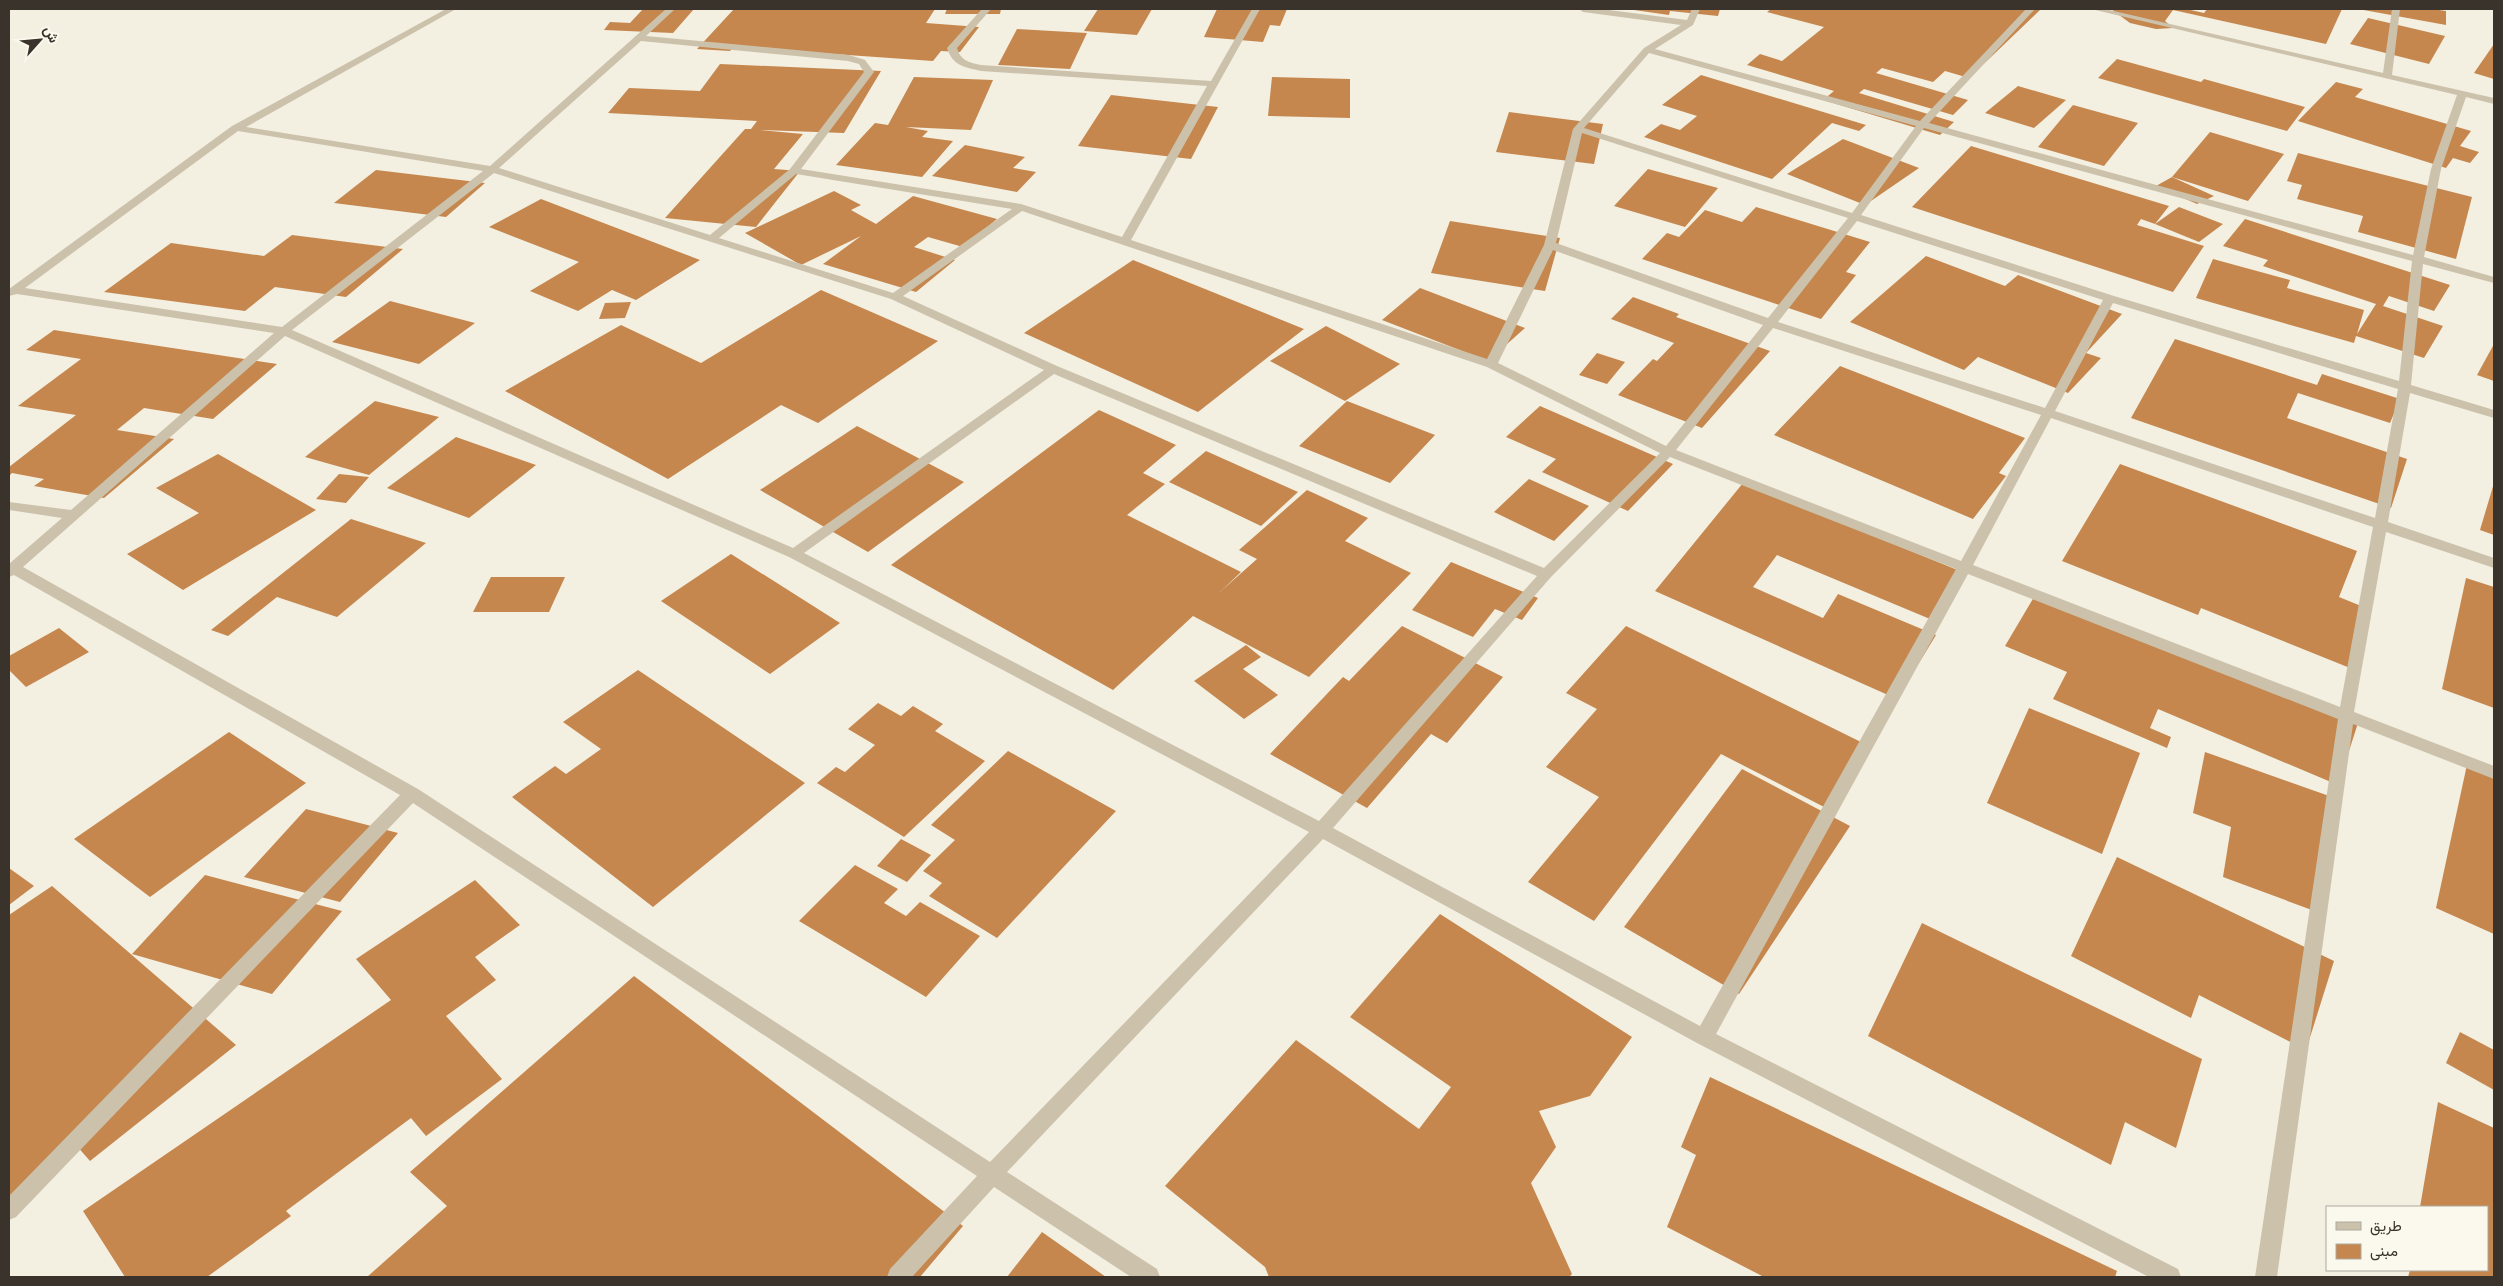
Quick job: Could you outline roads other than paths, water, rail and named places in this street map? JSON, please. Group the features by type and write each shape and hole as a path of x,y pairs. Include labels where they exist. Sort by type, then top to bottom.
{"street":[{"path":"12,292 236,128 452,9"},
{"path":"671,9 492,169 284,331 11,570 412,794 1149,1277"},
{"path":"987,9 952,48 955,58 963,64 981,68 1213,84"},
{"path":"1126,241 1256,9"},
{"path":"1583,9 1690,22"},
{"path":"1491,364 1550,245 1578,129 1647,50 1690,22 1696,9"},
{"path":"898,1277 991,1175 1320,830 1546,574 1668,452 1854,218 1921,126 2031,9"},
{"path":"2094,9 2494,101"},
{"path":"2387,76 2396,9"},
{"path":"639,38 849,58 862,62 869,72 794,171 711,240"},
{"path":"1647,50 1921,126 2418,258 2494,280"},
{"path":"2266,1277 2346,716 2405,386 2418,258 2436,169 2462,94"},
{"path":"236,128 492,169 895,297 1053,369 1546,574"},
{"path":"1578,129 2110,298 2494,414"},
{"path":"794,171 1021,207 1491,364 1668,452 2494,773"},
{"path":"895,297 1021,207"},
{"path":"1550,245 1770,324 2048,413 2494,563"},
{"path":"12,292 284,331 794,554 1320,830 1704,1037 2170,1277"},
{"path":"1704,1037 1965,567 2110,298"},
{"path":"794,554 1053,369"},
{"path":"9,506 74,515"},
{"path":"9,1210 412,794"}]}
